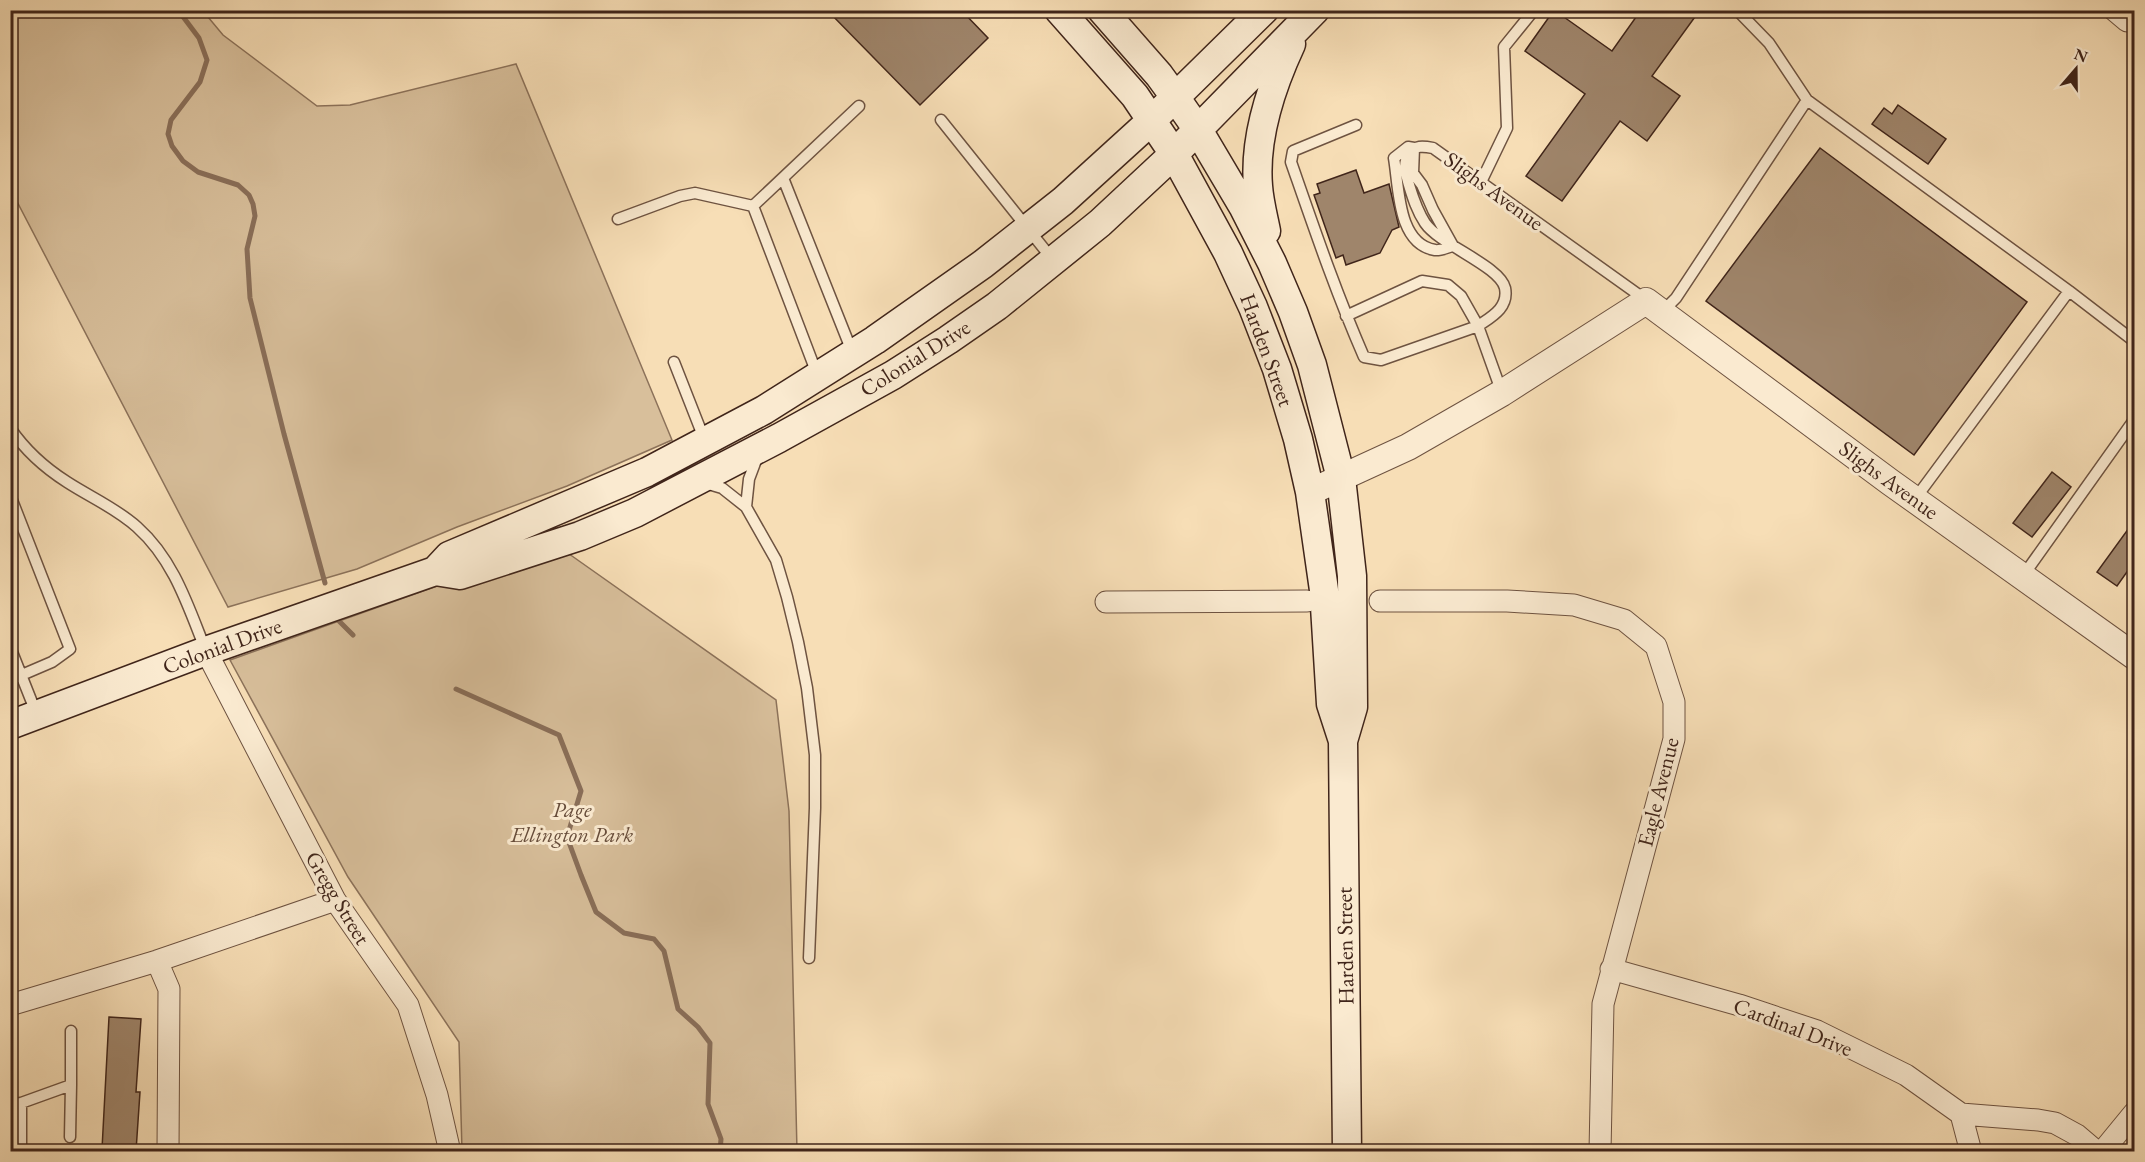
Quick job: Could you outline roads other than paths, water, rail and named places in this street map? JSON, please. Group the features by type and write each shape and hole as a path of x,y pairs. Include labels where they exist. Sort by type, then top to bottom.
{"main road":[{"name":"Harden Street","path":"1059,10 1135,96 1152,120 1174,154 1228,253 1253,307 1277,369 1298,438 1310,492 1324,590 1330,704 1343,741"},
{"name":"Harden Street","path":"1102,10 1176,97 1243,206 1272,263 1312,364 1341,478 1352,576 1354,645 1353,707 1343,741 1347,1152"},
{"name":"Colonial Drive","path":"10,725 206,651 435,571 449,556 647,472 764,410 853,354 983,264 1027,230 1063,201 1152,120 1264,10"},
{"name":"Colonial Drive","path":"435,571 460,575 580,536 635,513 762,447 893,375 939,346 997,306 1100,223 1174,154 1307,19"},
{"path":"1272,263 1258,186 1258,142 1280,68 1307,19"}],"street":[{"path":"1310,492 1408,447 1654,306"},
{"name":"Slighs Avenue","path":"1654,306 1914,500 2134,656"},
{"path":"1106,602 1303,601"},
{"name":"Eagle Avenue","path":"1380,601 1507,601 1574,605 1624,620 1656,646 1674,702 1674,739 1603,1005 1600,1152"},
{"name":"Gregg Street","path":"206,651 335,900 408,1005 437,1095 450,1152"},
{"path":"10,1005 157,961 335,900"},
{"path":"157,961 169,989 168,1152"},
{"name":"Cardinal Drive","path":"1611,969 1739,1005 1817,1031 1906,1075 1961,1114"},
{"path":"2102,1152 2134,1113"},
{"path":"1971,1152 1961,1114 2038,1120 2055,1124 2077,1135 2097,1152"}],"lane":[{"path":"1481,182 1507,128 1504,46 1534,10"},
{"path":"1737,10 1769,43 1807,100 2134,341"},
{"path":"1654,306 1676,297 1807,100"},
{"path":"753,206 859,106"},
{"path":"941,120 1053,260"},
{"path":"1356,125 1293,151 1291,162 1346,316 1422,281 1448,285 1461,296 1478,326 1502,393"},
{"name":"Slighs Avenue","path":"1346,316 1364,357 1381,360 1478,326 1502,308 1506,296 1505,286 1490,271 1425,224 1413,200 1404,166 1411,152 1422,146 1433,148 1461,167 1654,306"},
{"path":"1411,152 1408,147 1394,158 1397,194 1404,220 1416,241 1435,250 1453,246"},
{"path":"783,178 853,354"},
{"path":"618,219 680,196 695,193 753,206"},
{"path":"753,206 818,376"},
{"path":"1914,500 2069,291"},
{"path":"674,362 705,441"},
{"path":"2023,577 2134,420"},
{"path":"12,431 49,470 135,525 161,552 175,577 206,651"},
{"path":"746,507 749,479 762,447"},
{"path":"698,481 722,488 746,507 776,560 787,597 807,688 815,755 812,927 809,958"},
{"path":"10,495 70,649 52,662 16,678"},
{"path":"10,647 16,678 37,715"},
{"path":"70,1137 71,1031"},
{"path":"21,1152 16,1104 71,1085"}],"waterway":[{"path":"178,10 199,38 207,60 200,82 171,120 168,134 172,146 183,161 198,172 238,185 249,195 253,204 255,216 247,249 250,298 325,583"},
{"path":"339,621 353,635"},
{"path":"456,689 559,735 581,791 567,837 596,912 624,933 654,939 664,951 678,1009 698,1027 710,1043 708,1104 721,1139 720,1152"}],"park label":[{"name":"Page Ellington Park","path":"572,822"}]}
